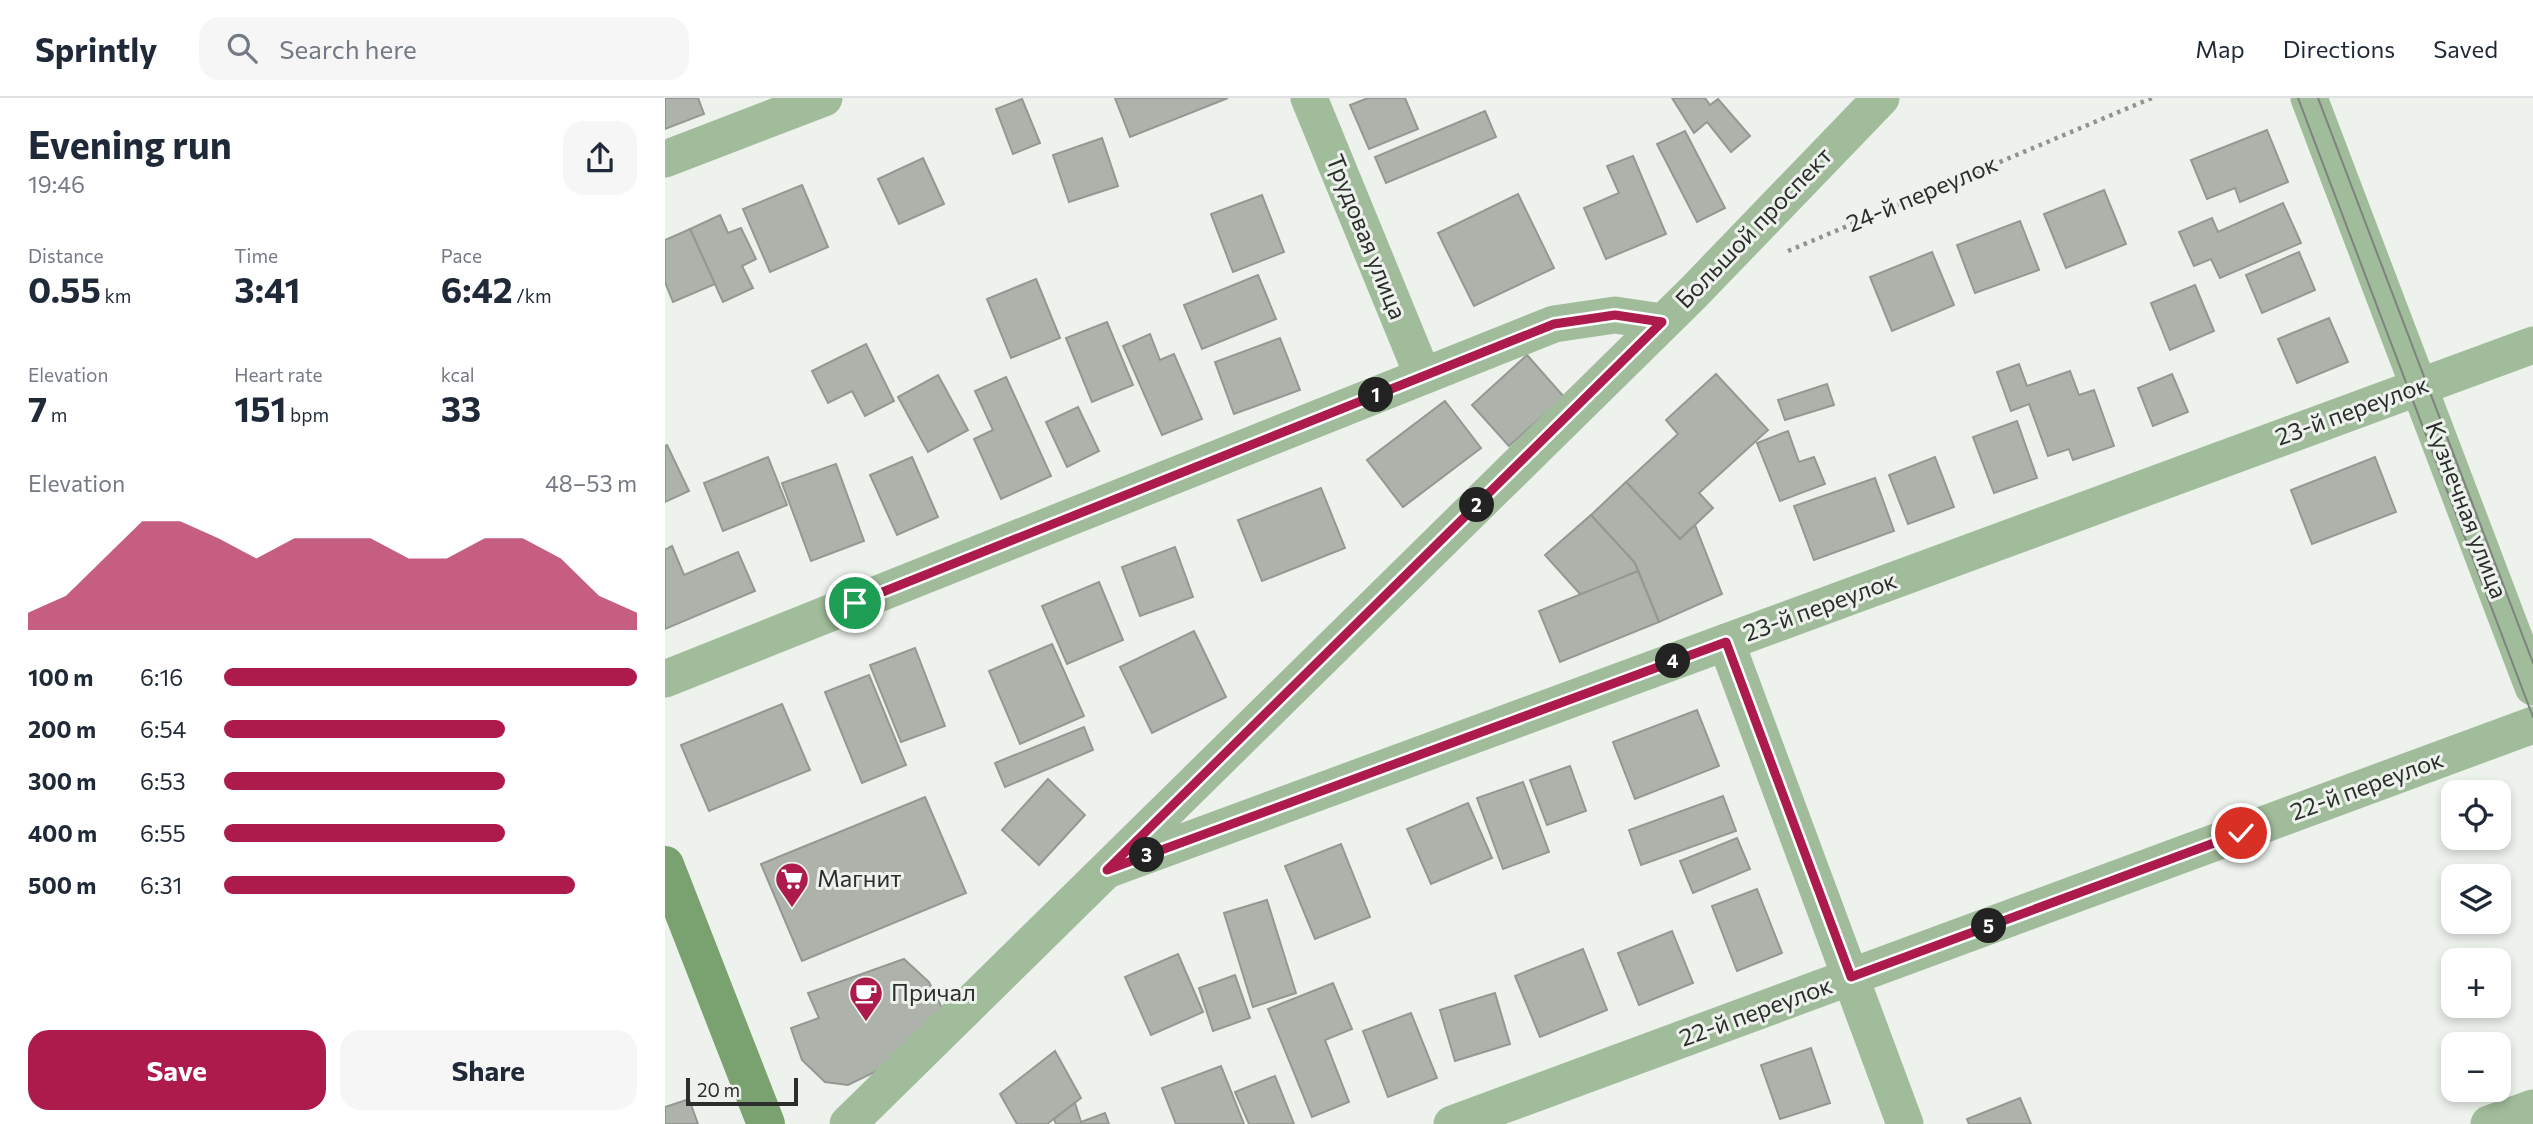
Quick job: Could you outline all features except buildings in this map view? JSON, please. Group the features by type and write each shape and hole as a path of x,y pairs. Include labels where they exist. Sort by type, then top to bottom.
{"main road":[{"path":"665,865 766,1124"}],"street":[{"path":"665,159 824,98"},
{"name":"Трудовая улица","path":"1310,98 1423,376"},
{"name":"Большой проспект","path":"848,1124 1662,322 1881,98"},
{"name":"Кузнечная улица","path":"2309,98 2533,687"},
{"path":"665,679 1554,324 1615,315 1662,322"},
{"name":"23-й переулок","path":"1107,870 2533,345"},
{"path":"1726,642 1905,1124"},
{"name":"22-й переулок","path":"1452,1124 2533,725"},
{"path":"2489,1124 2533,1108"}],"path":[{"name":"24-й переулок","path":"1778,255 2152,98"}],"tram line":[{"path":"2298,98 2533,717"},
{"path":"2318,98 2533,663"}],"place":[{"name":"Магнит","path":"792,909"},
{"name":"Причал","path":"866,1023"}],"route":[{"path":"855,603 1554,324 1615,315 1662,322 1107,870 1726,642 1851,977 2241,833"}]}
